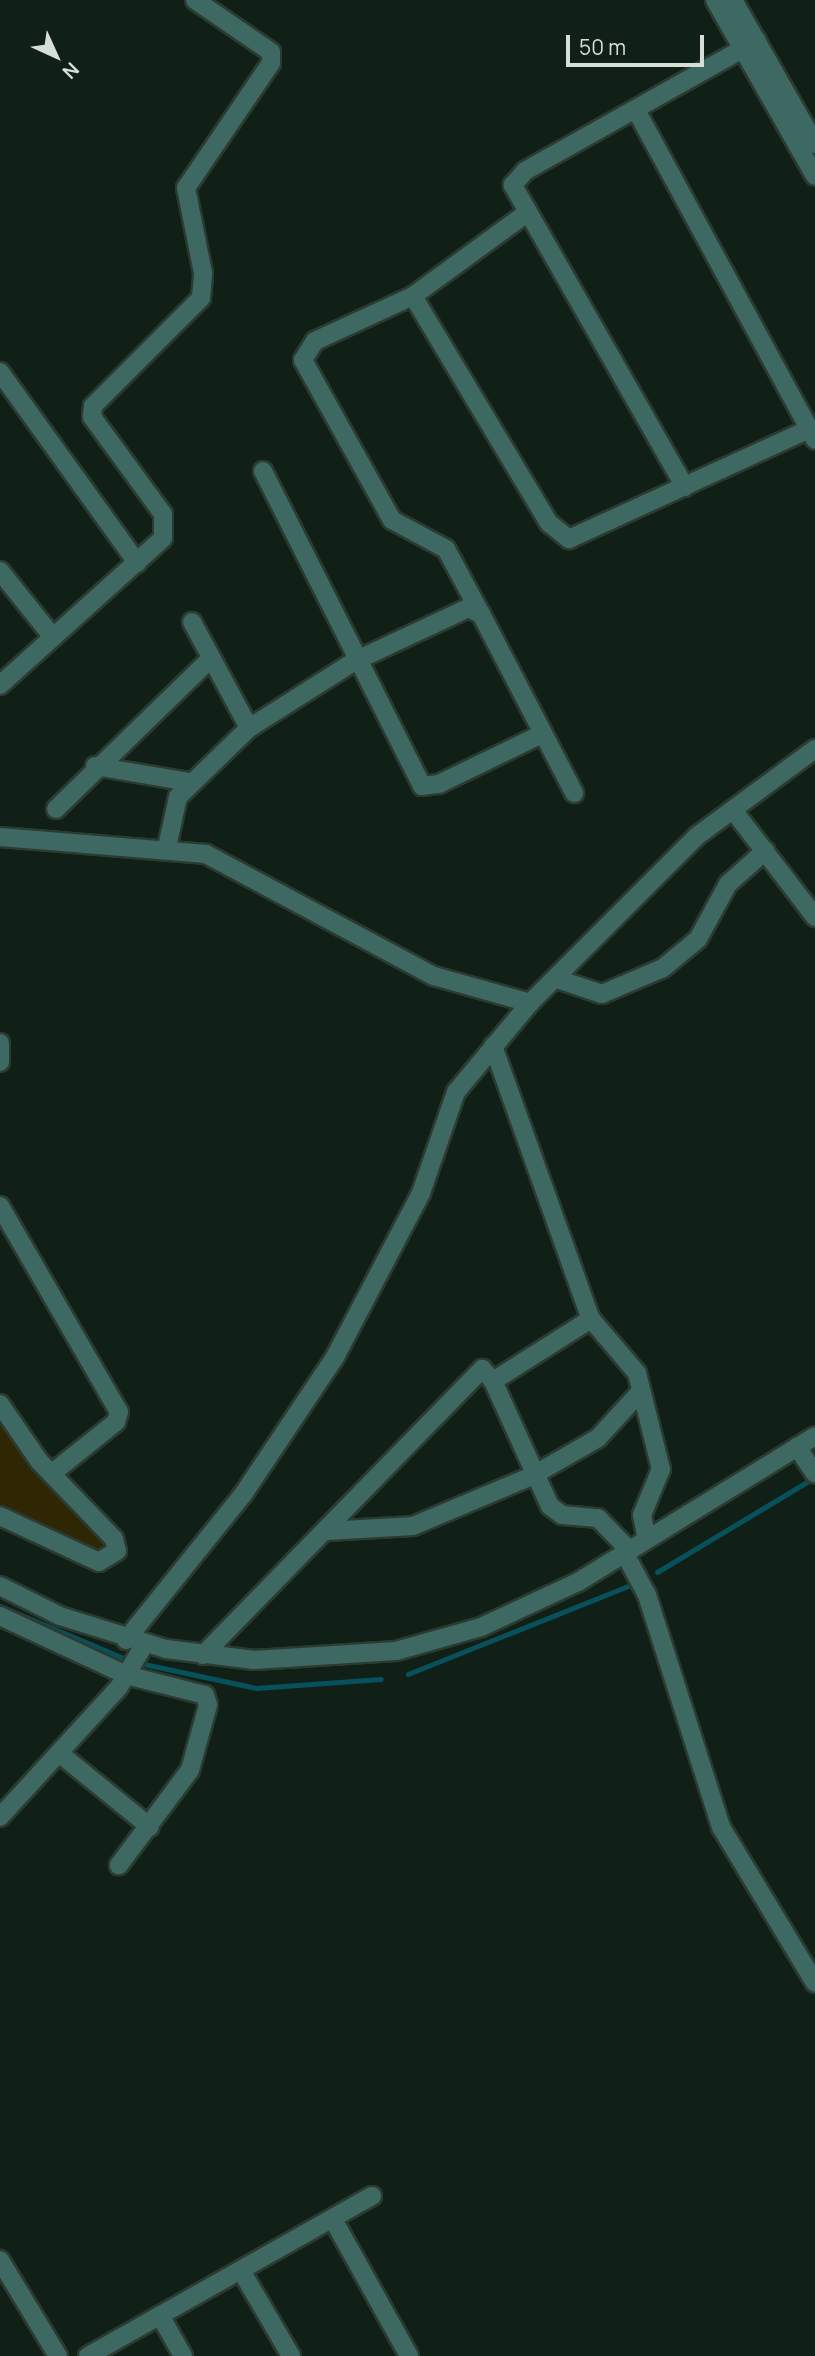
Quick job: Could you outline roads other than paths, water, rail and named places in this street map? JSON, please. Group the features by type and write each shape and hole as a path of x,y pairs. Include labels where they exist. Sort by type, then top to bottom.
{"street":[{"path":"0,685 163,538 166,524 92,417 93,406 201,298 203,273 186,188 271,63 271,52 195,0"},
{"path":"715,0 751,46 815,144"},
{"path":"733,0 751,46 815,176"},
{"path":"685,487 513,185 517,177 751,46"},
{"path":"412,296 556,534 582,535 685,487 812,434 636,110"},
{"path":"527,213 412,296 315,341 303,360 392,520 446,549 574,793"},
{"path":"0,372 137,563"},
{"path":"263,471 355,662 422,786 439,784 542,734"},
{"path":"0,571 52,636"},
{"path":"167,847 172,813 190,782 249,728 355,662 454,611 481,614"},
{"path":"192,622 249,728"},
{"path":"56,809 95,766 210,659"},
{"path":"126,1640 244,1493 335,1357 421,1193 456,1092 530,1003 557,979 660,870 733,810 815,749"},
{"path":"95,766 190,782"},
{"path":"733,810 815,918"},
{"path":"0,837 167,847 241,869 434,976 530,1003"},
{"path":"557,979 602,994 663,968 698,939 728,884 765,851"},
{"path":"0,1043 0,1062"},
{"path":"493,1046 591,1319 637,1373 661,1469 642,1515 647,1541"},
{"path":"0,1206 120,1412 116,1422 51,1474"},
{"path":"493,1381 591,1319"},
{"path":"203,1654 327,1531 482,1369 493,1381 532,1476 555,1512 598,1518 628,1552 647,1595 715,1815 815,1983"},
{"path":"327,1531 413,1527 532,1476 598,1438 641,1391"},
{"path":"0,1404 51,1474 114,1539 110,1559 99,1562 0,1516"},
{"path":"0,1586 126,1640 144,1645 203,1654 304,1659 396,1651 481,1628 628,1552 815,1436"},
{"path":"797,1447 812,1469"},
{"path":"0,1616 126,1675 199,1689 208,1704 190,1770 120,1865"},
{"path":"0,1817 126,1675 144,1645"},
{"path":"59,1753 150,1827"},
{"path":"88,2356 334,2221 372,2196"},
{"path":"334,2221 409,2356"},
{"path":"0,2260 58,2356"},
{"path":"242,2272 292,2356"},
{"path":"161,2317 183,2356"}],"waterway":[{"path":"657,1572 815,1477"},
{"path":"408,1674 630,1585"},
{"path":"0,1606 123,1658"},
{"path":"144,1664 256,1688 381,1679"}]}
